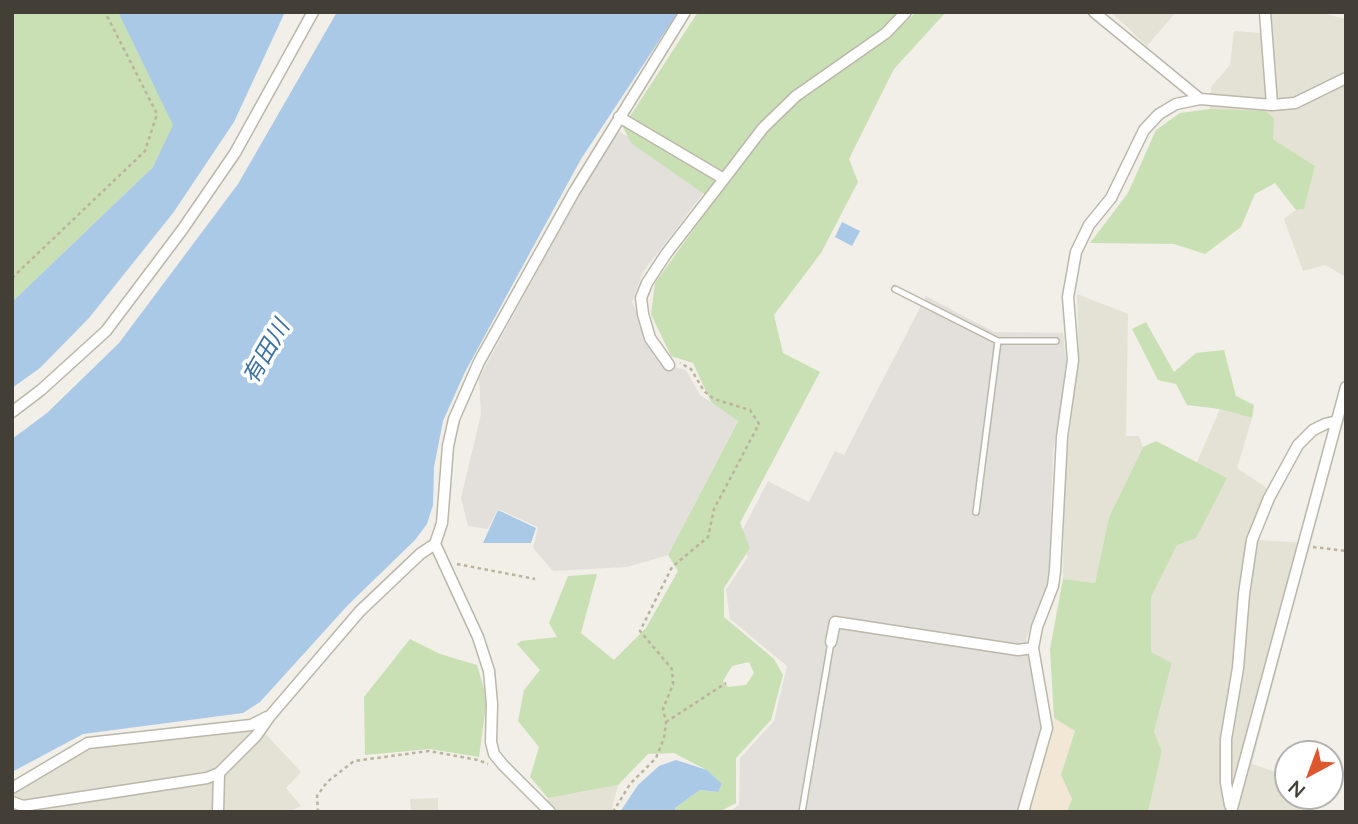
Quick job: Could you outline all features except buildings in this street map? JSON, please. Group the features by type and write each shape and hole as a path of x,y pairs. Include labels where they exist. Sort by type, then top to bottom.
{"street":[{"path":"12,411 41,390 106,331 235,153 313,12"},
{"path":"12,802 23,806 207,778 219,773 256,736 360,611 420,554 435,544 442,523 448,446 453,419 479,362 619,117 685,12"},
{"path":"669,365 650,338 641,298 647,283 666,254 763,128 796,96 886,33 906,12"},
{"path":"1094,12 1200,99"},
{"path":"1265,12 1272,104"},
{"path":"1023,812 1047,728 1033,648 1037,627 1053,586 1055,571 1062,437 1073,360 1068,297 1076,252 1089,225 1111,198 1144,130 1159,114 1176,104 1200,99 1295,103 1346,78"},
{"path":"619,117 724,179"},
{"path":"1231,812 1343,408 1346,387"},
{"path":"1231,812 1226,783 1226,739 1238,668 1252,540 1269,498 1298,445 1313,430 1337,422"},
{"path":"435,544 478,637 489,671 491,742 494,754 550,812"},
{"path":"831,642 835,622 1018,650 1033,648"},
{"path":"12,788 88,743 251,725 270,716"},
{"path":"218,812 219,773"}],"lane":[{"path":"895,289 998,341 1056,341"},
{"path":"976,512 998,341"},
{"path":"802,812 831,642"}],"path":[{"path":"12,278 145,151 157,114 105,12"},
{"path":"613,812 630,784 656,758 664,738 666,722 663,709 673,684 672,669 640,631 672,568 708,537 714,509 759,424 750,410 714,399 704,391 691,369 681,363 669,365"},
{"path":"1303,546 1346,551"},
{"path":"440,558 464,567 535,579"},
{"path":"666,722 726,682"},
{"path":"318,812 317,796 327,782 354,761 429,751 478,760 495,767 503,765"}],"shaded area":[{"path":"1176,12 1147,46 1113,14"},
{"path":"1261,12 1317,12 1346,19 1346,277 1325,265 1303,271 1284,219 1296,210 1304,209 1315,166 1273,139 1265,112 1210,109 1211,87 1230,65 1234,31 1261,33"},
{"path":"618,131 711,183 643,272 632,302 659,363 686,370 700,395 738,420 668,555 627,567 553,571 533,548 538,527 498,509 488,529 468,526 461,498 481,414 479,378 582,190"},
{"path":"1077,294 1128,314 1126,436 1139,436 1143,447 1109,517 1095,583 1063,579 1064,481 1079,354"},
{"path":"926,296 994,332 1063,333 1067,369 1053,452 1049,580 1026,639 1044,726 1019,812 728,812 739,805 740,758 774,721 787,666 730,619 726,590 748,557 740,535 768,481 809,502 835,451 844,455"},
{"path":"1220,409 1252,418 1237,468 1274,493 1257,540 1309,543 1252,764 1274,771 1274,810 1300,812 1148,812 1162,751 1154,732 1172,664 1151,652 1151,597 1177,545 1227,478 1197,462"},
{"path":"1054,718 1075,731 1061,775 1072,799 1067,812 1026,812"},
{"path":"261,729 301,772 286,788 301,806 289,812 12,812 12,790 93,746"},
{"path":"618,785 611,812 541,812 548,798"},
{"path":"438,798 438,812 411,812 410,799"}],"green space":[{"path":"12,12 118,12 174,125 153,167 12,302"},
{"path":"698,12 894,12 904,24 916,12 946,12 894,69 849,159 858,182 821,253 774,315 783,353 820,372 740,523 750,548 724,588 724,617 774,659 783,675 771,720 736,758 736,803 719,812 675,812 675,808 700,790 718,792 722,784 707,770 674,753 648,754 618,785 548,798 530,777 539,747 518,721 524,690 540,670 517,644 521,641 557,637 549,623 568,576 597,574 581,633 614,660 646,628 678,571 668,555 738,421 711,402 693,363 671,356 651,314 655,283 714,201 631,143 623,127","holes":["749,662 754,673 746,685 728,687 723,681 732,666"]},
{"path":"1210,109 1265,111 1274,118 1273,139 1315,166 1304,209 1296,210 1275,183 1255,194 1241,227 1205,254 1174,244 1090,243 1128,193 1156,130 1180,113"},
{"path":"1146,322 1174,372 1196,353 1224,350 1236,396 1254,405 1252,418 1220,409 1187,405 1176,384 1158,380 1132,329"},
{"path":"1156,441 1227,478 1196,538 1177,545 1151,597 1151,652 1172,663 1154,732 1162,751 1148,812 1067,812 1072,799 1061,775 1075,731 1054,718 1050,649 1063,579 1095,583 1109,517 1143,447"},
{"path":"410,639 440,654 477,665 487,699 479,757 430,749 365,755 364,697"}],"water":[{"path":"118,12 285,12 234,122 173,213 89,318 40,368 12,388 12,302 153,167 173,125"},
{"name":"有田川","path":"337,12 678,12 581,159 465,372 443,421 434,467 433,505 427,524 415,540 348,605 260,702 243,713 83,734 12,772 12,439 47,413 119,343 238,184"},
{"path":"842,222 860,231 852,246 835,237"},
{"path":"498,510 536,528 531,543 483,543"},
{"path":"676,760 707,770 722,784 718,792 700,790 675,808 675,812 620,812 638,785 659,766"}]}
